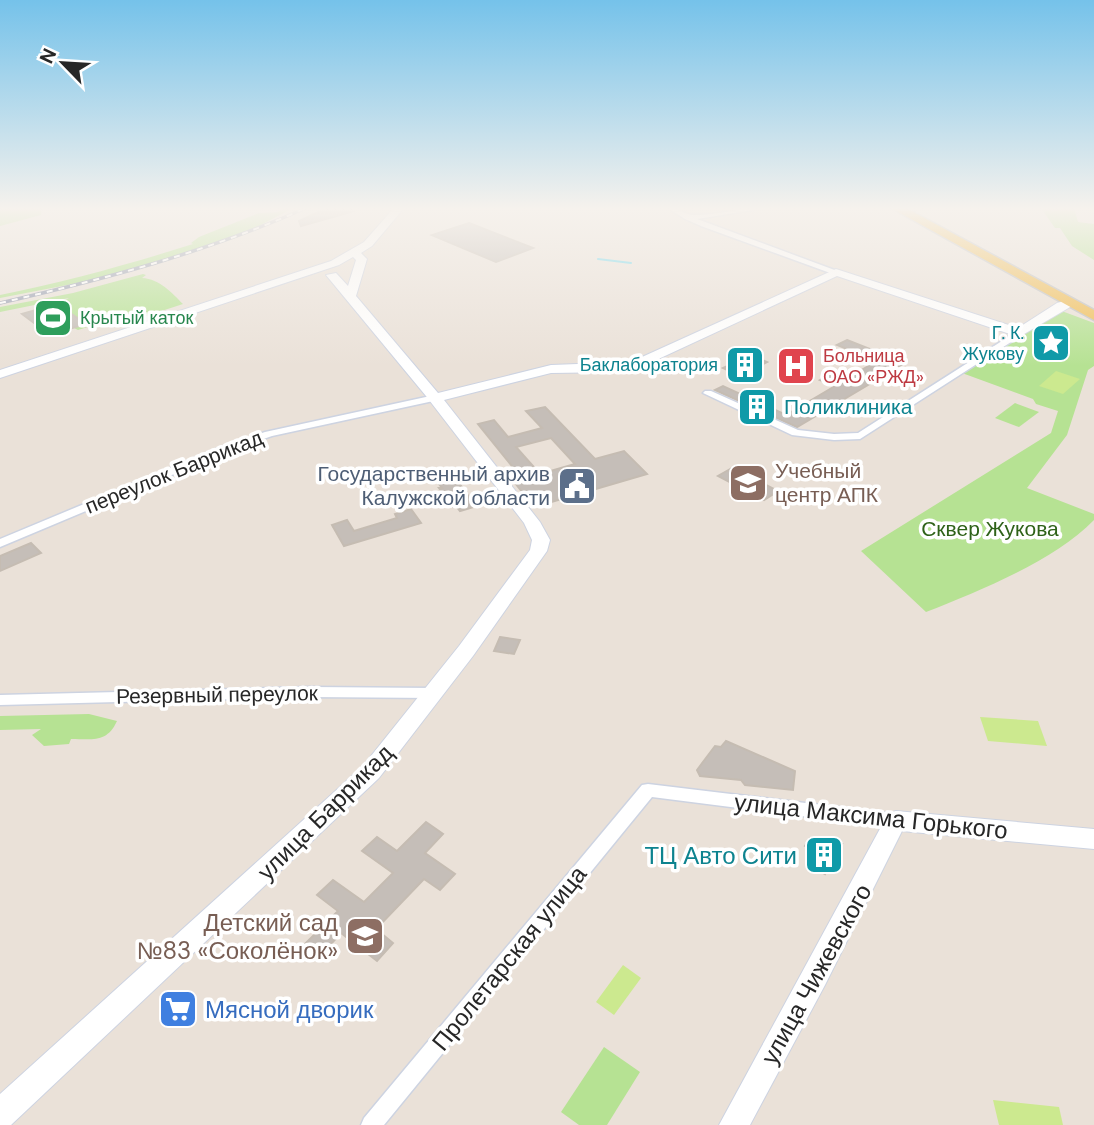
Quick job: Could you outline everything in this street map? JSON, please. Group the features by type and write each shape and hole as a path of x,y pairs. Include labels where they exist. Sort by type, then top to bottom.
{"main road":[{"path":"993,260 1094,316"}],"street":[{"path":"334,272 347,260"},
{"path":"350,297 361,260"},
{"path":"804,260 1019,333"},
{"path":"0,374 312,271 355,276"},
{"path":"334,272 350,297 435,398 551,369 617,368 634,365 836,272"},
{"path":"708,393 796,433 834,437 860,436 1061,306 1071,303"},
{"name":"переулок Баррикад","path":"0,543 225,449 269,434 435,398"},
{"name":"улица Баррикад","path":"0,1114 371,772 434,694 531,564 541,540 532,522 435,398"},
{"name":"Резервный переулок","path":"0,700 311,692 434,694"},
{"name":"улица Максима Горького","path":"648,790 896,821 1094,839"},
{"name":"Пролетарская улица","path":"371,1125 648,790"},
{"name":"улица Чижевского","path":"734,1125 887,843 896,821"}],"green space":[{"path":"139,260 162,260 88,281 0,298 0,295"},
{"path":"146,275 142,278 160,284 183,304 137,319 129,314 78,330 74,328 85,323 57,304 69,298 0,312 0,307 73,293"},
{"name":"Сквер Жукова","path":"1059,310 1094,323 1094,366 1088,370 1067,435 1027,488 1094,514 1094,520 1037,562 926,612 861,551 1051,433 1058,411 962,373"},
{"path":"1056,371 1080,379 1063,394 1039,386"},
{"path":"1015,403 1039,412 1019,427 995,418"},
{"path":"89,714 117,721 109,733 99,738 71,739 69,744 44,746 32,735 41,729 0,730 0,716"},
{"path":"980,717 1038,721 1047,746 988,741"},
{"path":"623,965 641,978 614,1015 596,1002"},
{"path":"604,1047 640,1072 607,1125 579,1125 561,1112"},
{"path":"993,1100 1059,1107 1063,1125 999,1125"}],"building":[{"name":"Крытый каток","path":"57,304 86,324 50,335 22,314"},
{"path":"847,340 905,363 797,427 715,390 723,386 786,415 835,386 820,380 830,374 844,380 877,361 837,345"},
{"name":"Баклаборатория","path":"751,355 767,362 740,376 723,368"},
{"path":"545,407 595,459 624,451 647,474 534,507 515,483 524,481 478,424 494,420 508,437 542,428 526,411","holes":["551,438 575,464 540,474 516,447"]},
{"name":"Учебный центр АПК","path":"732,468 778,491 764,500 718,476"},
{"path":"456,479 477,506 460,511 456,506 453,507 439,484"},
{"path":"411,509 421,523 344,546 332,525 347,520 354,531 397,518 395,514"},
{"path":"31,543 41,553 0,571 0,556"},
{"path":"500,637 520,640 514,654 494,651"},
{"path":"726,741 795,771 793,790 745,785 741,780 700,776 697,770 715,746 721,747"},
{"path":"426,822 443,834 425,853 455,874 440,890 424,879 376,929 393,943 377,961 341,933 320,956 305,944 338,911 317,895 333,880 364,902 393,873 362,851 377,837 397,851"},
{"name":"ТЦ Авто Сити","path":"810,838 842,844 825,874 808,864 815,852 805,846"}],"waterway":[{"path":"610,260 631,263"}],"railway":[{"path":"0,303 163,260"}],"place":[{"name":"Крытый каток","path":"53,318"},
{"name":"Г. К. Жукову","path":"1051,343"},
{"name":"Баклаборатория","path":"745,365"},
{"name":"Больница ОАО «РЖД»","path":"796,366"},
{"name":"Поликлиника","path":"757,407"},
{"name":"Учебный центр АПК","path":"748,483"},
{"name":"Государственный архив Калужской области","path":"577,486"},
{"name":"ТЦ Авто Сити","path":"824,855"},
{"name":"Детский сад №83 «Соколёнок»","path":"365,936"},
{"name":"Мясной дворик","path":"178,1009"}]}
